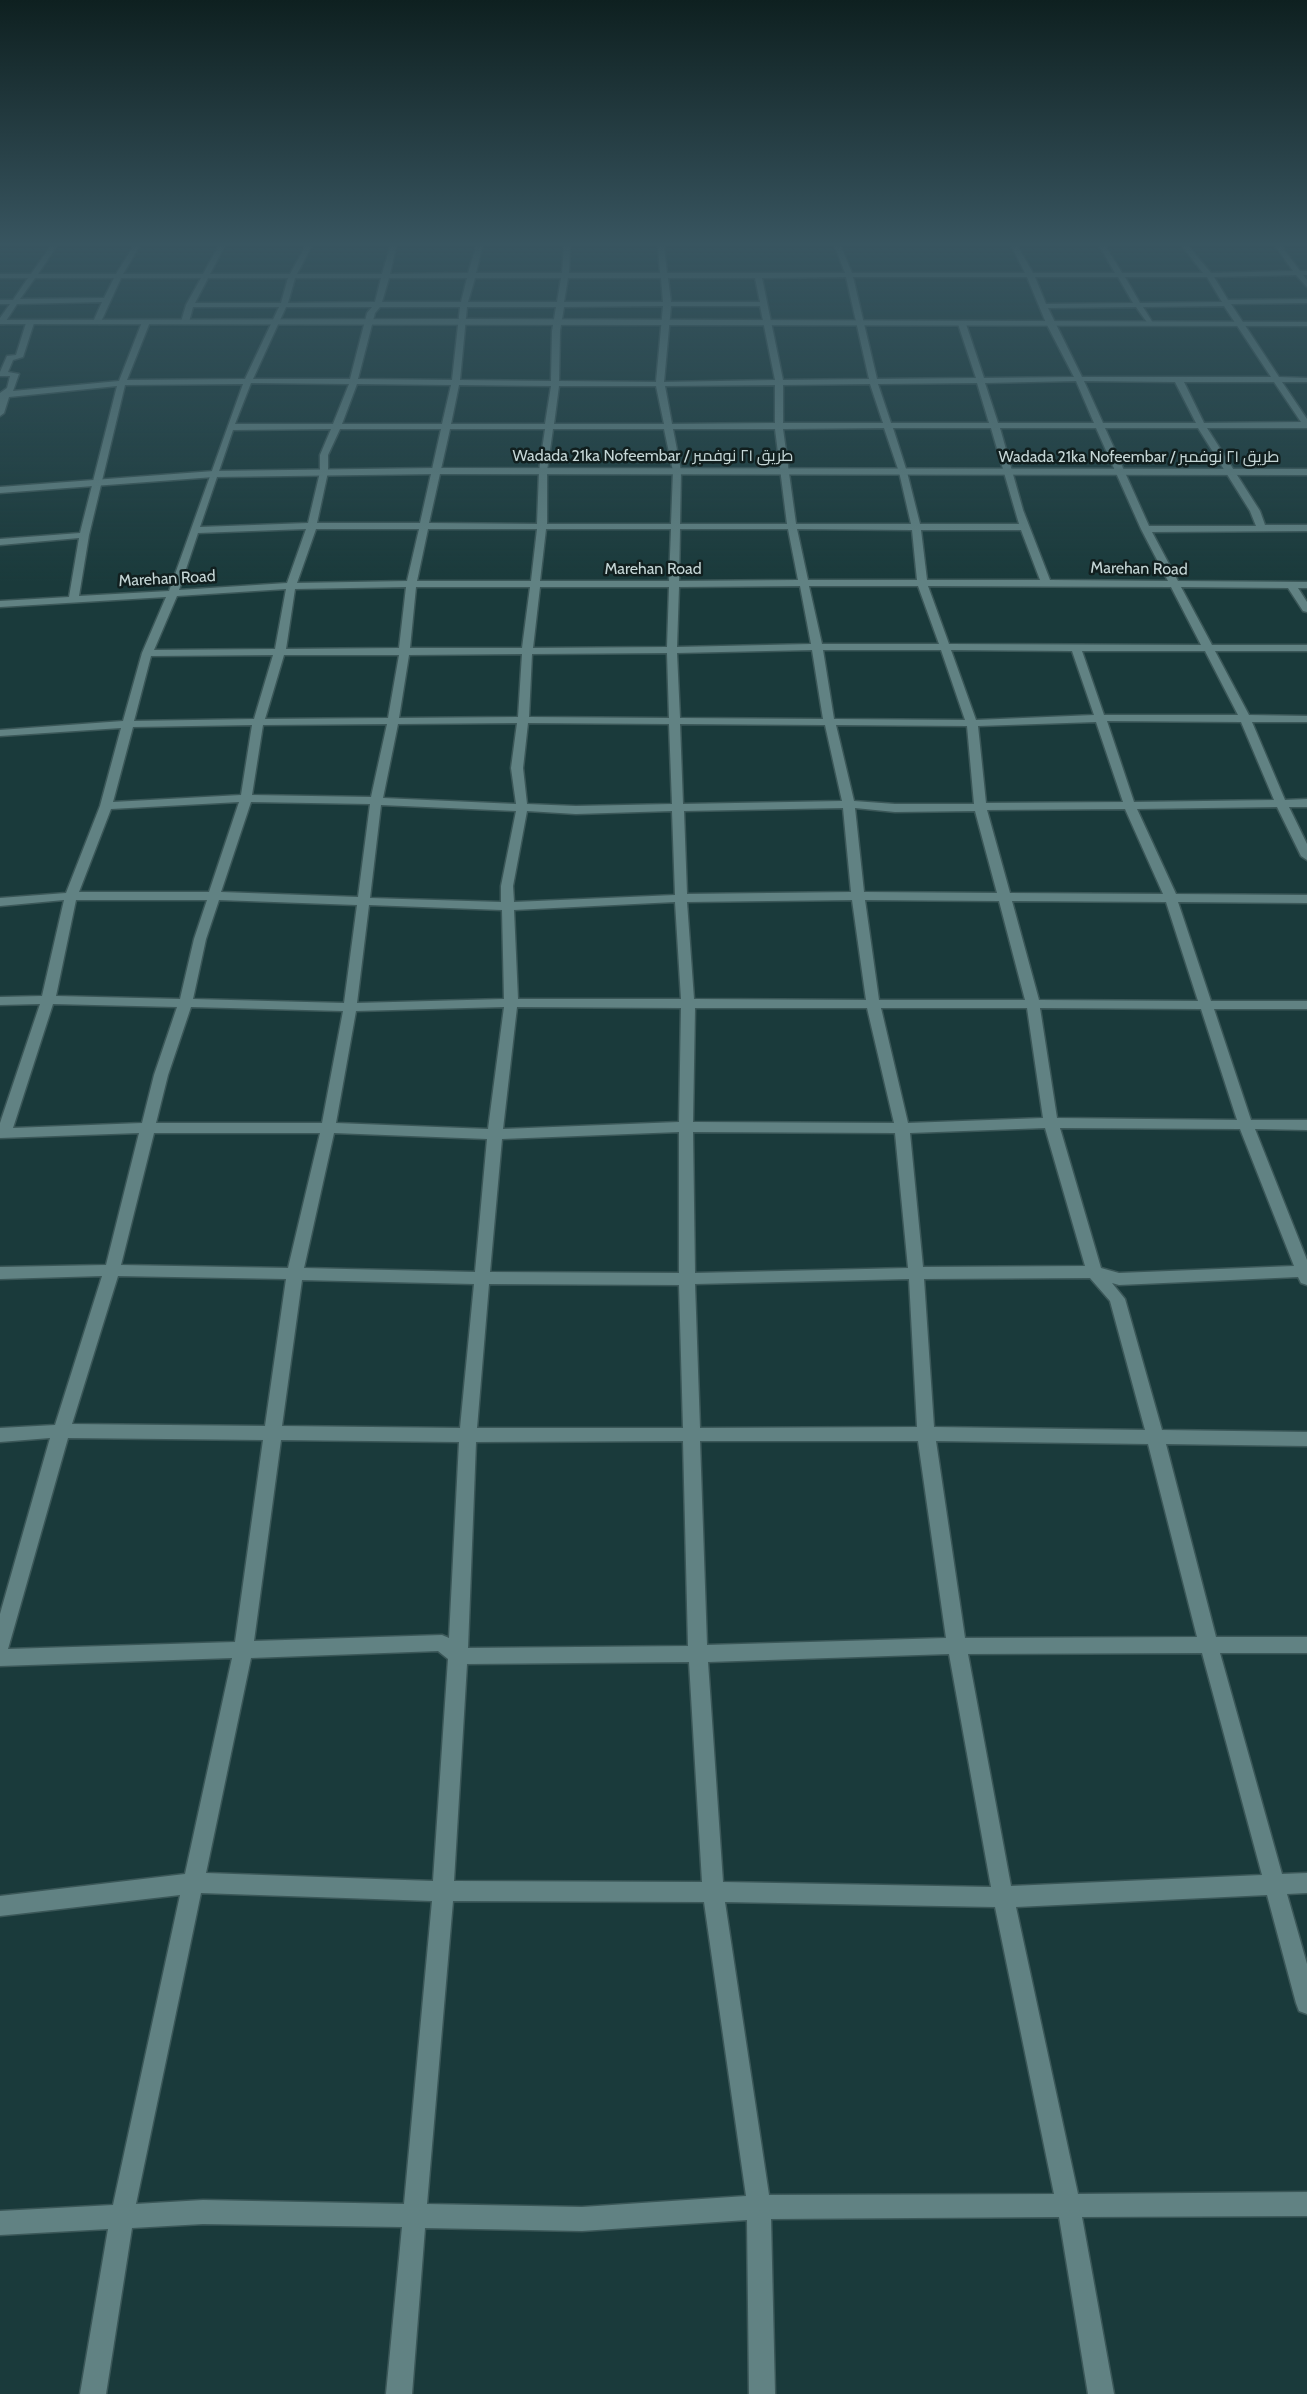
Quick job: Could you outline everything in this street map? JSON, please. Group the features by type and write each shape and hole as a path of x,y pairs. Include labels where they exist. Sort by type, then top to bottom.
{"street":[{"path":"0,413 2,395 11,389 15,374 3,374 10,359"},
{"path":"74,599 84,535 122,384 132,359"},
{"path":"257,359 230,427 172,595 147,653 130,724 106,806 71,896 48,1000 2,1133 147,1128 328,1128 495,1134 686,1127 902,1128 1052,1123 1307,1125"},
{"path":"0,1647 61,1431 112,1270 147,1128 161,1076 185,1004 200,939 216,896 246,798 258,722 280,651 291,586 312,526 324,472 324,455 354,381 359,359"},
{"path":"93,2394 122,2216 243,1650 295,1273 328,1128 350,1007 376,801 393,722 404,653 411,584 422,527 447,426 459,359"},
{"path":"399,2394 443,1891 458,1656 468,1435 495,1134 511,1003 507,886 522,808 517,768 523,720 526,651 542,526 543,471 555,384 556,359"},
{"path":"662,359 660,384 677,471 672,650 681,898 688,1004 687,1279 698,1654 712,1892 759,2206 762,2394"},
{"path":"775,359 779,381 779,427 792,526 817,647 829,721 849,804 858,896 873,1003 902,1128 916,1273 926,1434 957,1646 1003,1898 1068,2203 1101,2394"},
{"path":"868,359 873,381 903,472 916,525 922,583 972,723 980,806 1006,897 1032,1004 1052,1123 1094,1272 1117,1299 1209,1647 1307,2003"},
{"path":"973,359 996,426 1008,472 1046,583"},
{"path":"1069,359 1146,529 1246,720 1281,803 1307,856"},
{"path":"1262,359 1307,425"},
{"path":"2,395 122,384 250,381 660,384 1077,379 1307,380"},
{"path":"1179,381 1202,427 1255,511 1261,527"},
{"path":"230,427 1202,427 1307,425"},
{"name":"Wadada 21ka Nofeembar / طريق ٢١ نوفمبر","path":"0,490 214,474 324,472 1307,472"},
{"path":"195,530 312,526 849,528 916,525 1026,527"},
{"path":"1146,529 1307,528"},
{"path":"0,542 84,535"},
{"name":"Marehan Road","path":"0,604 291,586 411,584 1307,585"},
{"path":"1291,585 1307,609"},
{"path":"147,653 280,651 404,653 817,647 1307,648"},
{"path":"0,1273 112,1270 482,1278 687,1279 916,1273 1094,1272 1119,1279 1306,1274 1246,1126 1170,896 1130,806 1076,647"},
{"path":"0,733 130,724 258,722 523,720 972,723 1102,718 1307,719"},
{"path":"106,806 246,798 576,810 849,804 895,808 1307,804"},
{"path":"0,902 71,896 216,896 509,906 681,898 858,896 1170,896 1307,899"},
{"path":"0,1001 48,1000 350,1007 511,1003 1307,1005"},
{"path":"0,1435 61,1431 468,1435 926,1434 1307,1439"},
{"path":"0,1658 442,1642 458,1656 698,1654 957,1646 1307,1645"},
{"path":"0,1906 195,1883 443,1891 712,1892 1003,1898 1307,1883"},
{"path":"0,2223 203,2212 582,2218 759,2206 1068,2203 1307,2204"}]}
